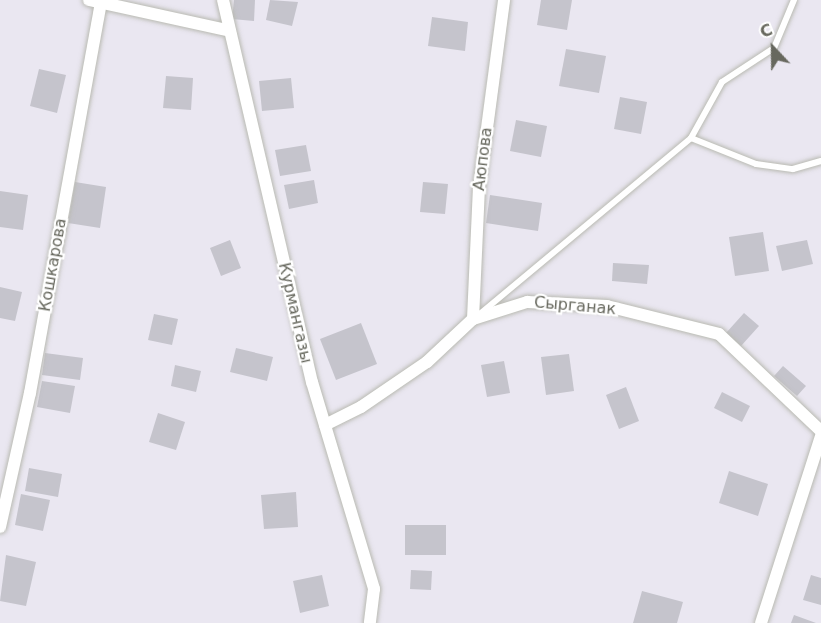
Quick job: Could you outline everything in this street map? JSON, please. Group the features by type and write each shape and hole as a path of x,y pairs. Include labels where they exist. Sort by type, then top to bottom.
{"street":[{"name":"Курмангазы","path":"223,0 227,30 325,425 374,589 370,623"},
{"name":"Аюпова","path":"473,319 479,188 504,0"},
{"path":"95,1 227,30"},
{"name":"Кошкарова","path":"0,527 30,393 95,1"},
{"name":"Сырганак","path":"325,425 362,407 427,362 473,319 526,302 596,306 720,334 821,431"},
{"path":"761,623 821,436"}],"lane":[{"path":"473,319 691,138 722,82 774,48 794,0"},
{"path":"691,138 756,164 793,169 821,161"}],"building":[{"path":"234,0 255,0 254,21 232,19"},
{"path":"270,0 298,2 292,26 266,20"},
{"path":"541,0 572,0 567,30 537,25"},
{"path":"432,17 468,22 465,51 428,46"},
{"path":"566,49 606,56 599,93 559,86"},
{"path":"39,69 66,75 57,113 30,106"},
{"path":"166,76 193,78 191,110 163,108"},
{"path":"291,78 294,108 262,111 259,81"},
{"path":"620,97 647,102 641,134 614,129"},
{"path":"516,120 547,126 541,157 510,151"},
{"path":"306,145 311,171 280,176 275,150"},
{"path":"314,180 318,203 289,209 284,185"},
{"path":"75,182 106,187 100,228 68,223"},
{"path":"423,182 448,184 445,214 420,212"},
{"path":"0,191 28,195 23,230 0,227"},
{"path":"490,195 542,203 538,231 486,223"},
{"path":"763,232 769,271 735,276 729,237"},
{"path":"230,240 241,268 221,276 210,248"},
{"path":"807,240 813,264 782,271 776,246"},
{"path":"613,263 649,265 647,284 612,281"},
{"path":"0,287 22,292 15,321 0,318"},
{"path":"744,313 759,326 741,346 726,333"},
{"path":"154,314 178,319 172,345 148,340"},
{"path":"361,323 377,364 336,380 320,339"},
{"path":"236,348 273,357 267,381 230,372"},
{"path":"45,353 83,358 80,380 42,375"},
{"path":"569,354 574,391 546,395 541,357"},
{"path":"504,361 510,393 487,397 481,365"},
{"path":"175,365 201,371 196,392 171,386"},
{"path":"783,366 806,386 797,396 774,376"},
{"path":"42,381 75,386 70,413 37,407"},
{"path":"626,387 639,421 619,429 606,395"},
{"path":"722,392 750,406 742,422 714,408"},
{"path":"158,413 185,422 176,450 149,442"},
{"path":"29,468 62,474 58,497 25,491"},
{"path":"729,471 768,484 758,516 719,503"},
{"path":"296,492 298,527 264,529 261,495"},
{"path":"21,494 50,500 43,531 15,525"},
{"path":"405,525 446,525 446,555 405,555"},
{"path":"6,555 36,562 26,606 0,601"},
{"path":"411,570 432,571 431,590 410,589"},
{"path":"322,575 329,606 300,613 293,581"},
{"path":"811,575 821,578 821,605 803,600"},
{"path":"642,591 683,602 677,623 633,623"},
{"path":"794,615 816,623 791,623"}]}
